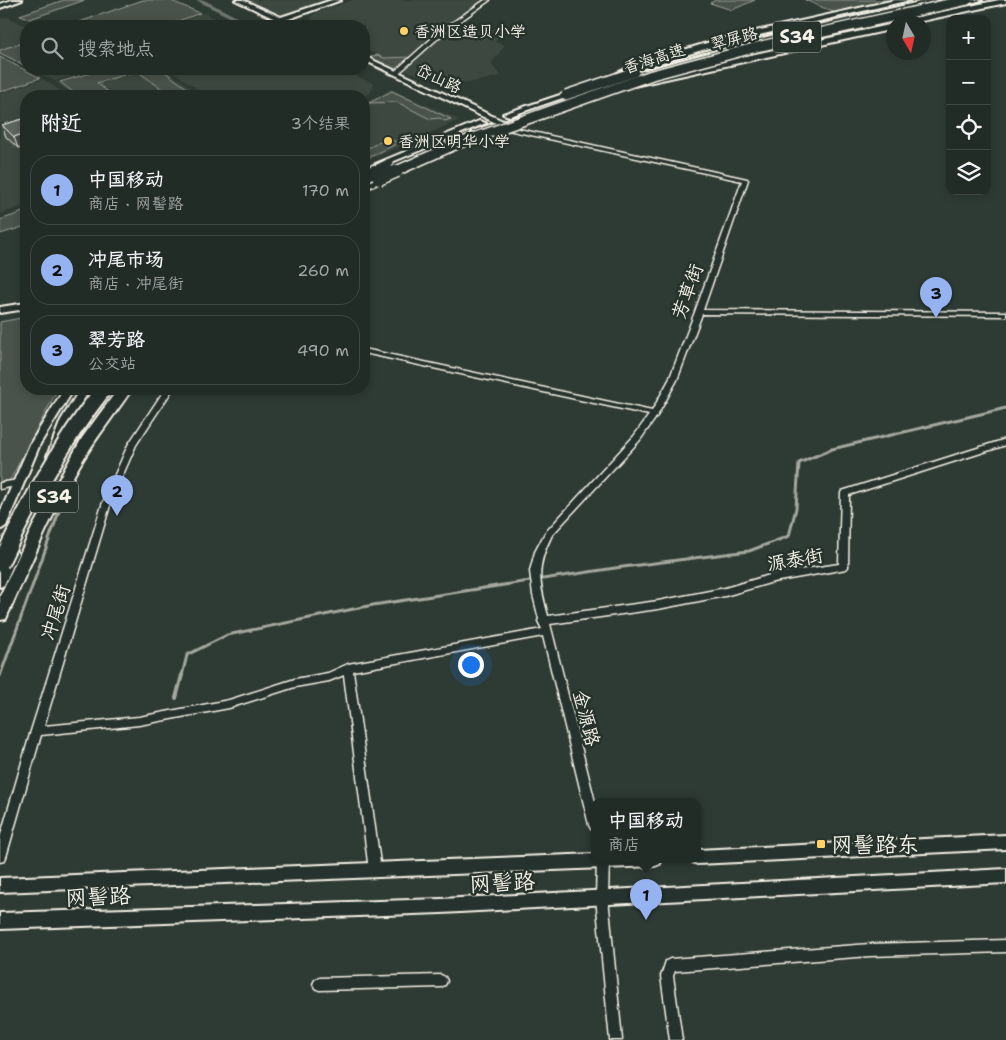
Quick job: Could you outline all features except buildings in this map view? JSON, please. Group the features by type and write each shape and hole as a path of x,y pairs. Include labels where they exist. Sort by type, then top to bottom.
{"highway":[{"path":"603,81 637,67 723,41 906,0"},
{"name":"香海高速","path":"370,173 445,139 603,81 732,46 940,0"},
{"name":"香海高速","path":"370,184 457,144 652,75 739,51 967,0"},
{"path":"931,17 1006,1"},
{"path":"971,15 1006,8"},
{"path":"931,23 946,20"},
{"path":"630,84 886,28"},
{"path":"790,48 832,44 886,33"},
{"name":"S34","path":"0,564 39,485 66,440 100,395"},
{"name":"S34","path":"0,614 59,487 120,395"}],"main road":[{"path":"0,2 6,0"},
{"path":"0,6 19,0"},
{"path":"228,0 272,20"},
{"path":"238,0 274,20"},
{"path":"287,20 338,0"},
{"name":"翠屏路","path":"370,179 513,112 664,65 769,38 936,0"},
{"name":"翠屏路","path":"370,170 468,129 617,87 760,48 884,19 978,0"},
{"name":"岱山路","path":"370,61 477,110 494,122"},
{"name":"岱山路","path":"370,67 468,113 494,122"},
{"path":"477,110 513,112"},
{"path":"468,113 471,123 468,129"},
{"path":"0,310 20,307"},
{"path":"0,315 20,312"},
{"path":"0,526 35,444 65,395"},
{"path":"0,582 37,496 66,420 81,395"},
{"path":"701,857 1006,842"},
{"path":"0,885 591,861"},
{"name":"网髻路","path":"0,921 441,906 1006,876"}],"street":[{"path":"396,73 442,32 488,0"},
{"name":"芳草街","path":"494,122 506,129 745,180 699,312 672,380 654,414 637,438 549,532 539,552 535,574 543,621"},
{"path":"699,312 1006,314"},
{"path":"370,352 654,414"},
{"name":"冲尾街","path":"0,857 36,731 107,502 132,445 166,395"},
{"name":"源泰街","path":"543,621 658,605 725,592 773,578 843,567 844,494 1006,442"},
{"path":"0,486 18,483"},
{"name":"金源路","path":"543,621 591,810"},
{"path":"36,731 140,720 229,704 295,683 329,677 348,668 546,632"},
{"path":"348,668 375,870"},
{"path":"604,863 602,898 616,1040"},
{"path":"676,1040 667,976 670,965 870,950 1006,946"},
{"path":"319,984 440,981"}],"shaded area":[{"path":"64,0 85,0 30,19 20,15"},
{"path":"143,0 169,0 200,13 181,20 85,20"},
{"path":"238,0 334,0 278,19"},
{"name":"香洲区造贝小学","path":"352,0 486,0 413,56 384,58 370,52 370,20 311,20 312,15"},
{"path":"716,0 755,0 732,10 710,3"},
{"path":"805,0 893,0 838,14"},
{"path":"204,13 219,20 184,20"},
{"path":"7,17 20,23 20,42 0,50 0,19"},
{"path":"459,24 503,31 495,42 505,45 491,64 501,76 468,83 419,75 404,70 439,38"},
{"path":"20,43 20,63 0,53 0,50"},
{"path":"377,55 384,58 411,57 392,76 370,65 370,58"},
{"path":"0,57 20,68 20,75 34,75 40,78 0,92"},
{"path":"42,75 76,75 55,81"},
{"path":"80,75 173,75 194,90 67,90 56,82"},
{"path":"84,75 124,75 97,83 106,90 70,90 60,82"},
{"path":"143,75 169,75 189,90 164,90"},
{"path":"177,75 354,75 374,84 370,93 370,90 199,90"},
{"path":"43,79 59,90 20,90 20,118 0,124 0,94"},
{"name":"香洲区明华小学","path":"391,89 459,120 370,159 370,101"},
{"path":"392,91 451,119 445,121 440,118 430,119 397,102 370,102"},
{"path":"20,120 20,207 0,214 0,126"},
{"path":"388,138 398,143 370,157 370,147"},
{"path":"20,213 20,228 0,234 0,220"},
{"path":"20,318 20,395 55,395 10,480 0,482 0,322"}],"waterway":[{"path":"199,0 239,20"},
{"path":"182,676 187,655 227,635 373,605 615,568 749,551 789,536 796,508 799,463 832,449 1006,408"},
{"path":"0,676 70,481"},
{"path":"176,698 182,675"}],"place":[{"name":"香洲区造贝小学","path":"404,31"},
{"name":"香洲区明华小学","path":"388,141"},
{"name":"翠芳路","path":"936,318"},
{"name":"冲尾市场","path":"117,516"},
{"name":"网髻路东","path":"821,844"},
{"name":"中国移动","path":"646,920"}]}
